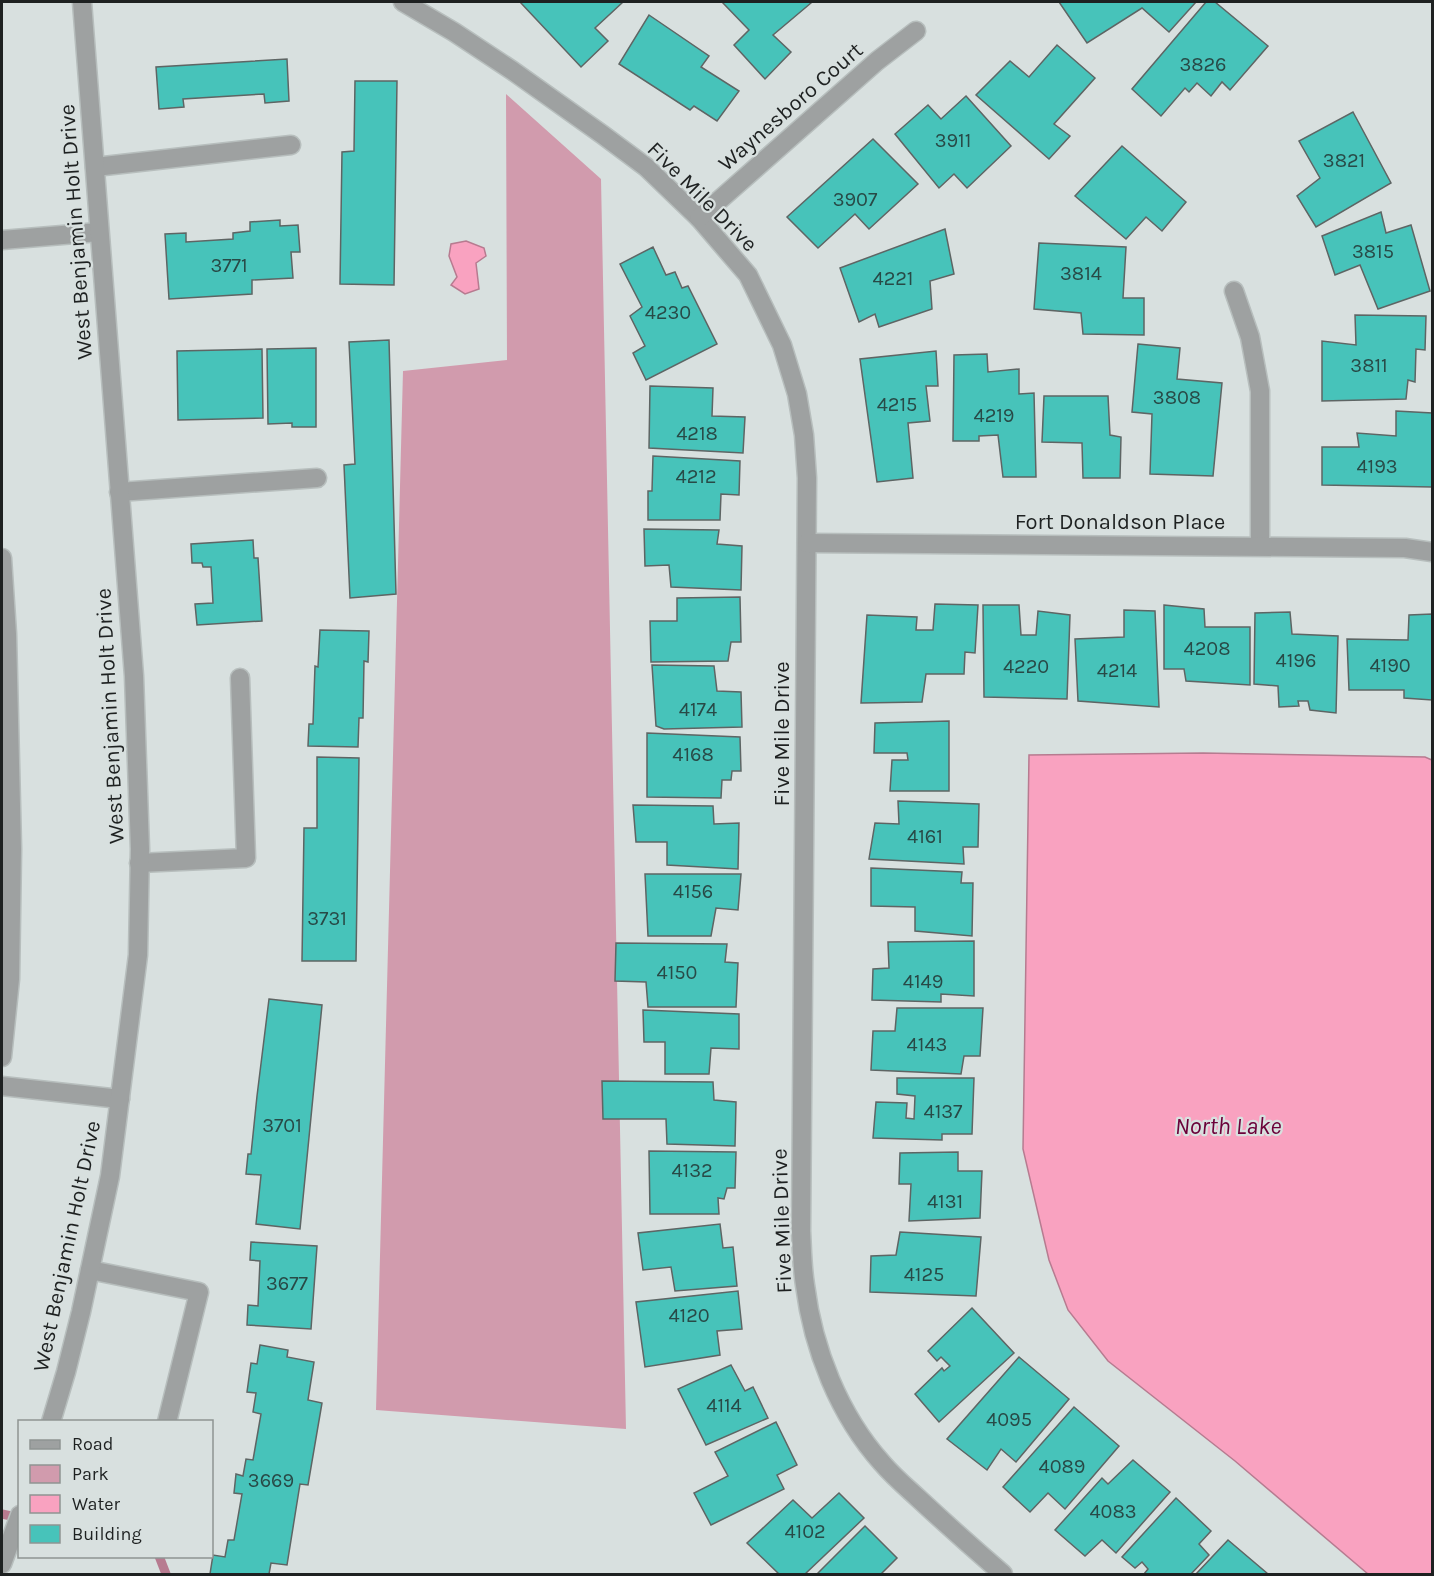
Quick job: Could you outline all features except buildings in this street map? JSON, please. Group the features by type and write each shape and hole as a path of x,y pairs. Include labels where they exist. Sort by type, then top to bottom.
{"street":[{"name":"West Benjamin Holt Drive","path":"52,1420 66,1372 110,1176 138,955 140,863 134,676 82,2"},
{"name":"Five Mile Drive","path":"414,4 513,71 646,168 699,218 748,275 782,345 797,394 804,435 807,478 801,1231 805,1285 812,1325 824,1364 841,1402 860,1434 882,1464 1003,1575"},
{"name":"Waynesboro Court","path":"699,218 877,61 916,31"},
{"path":"95,168 291,145"},
{"path":"2,240 99,232"},
{"path":"1233,291 1250,337 1260,391 1260,546"},
{"path":"119,492 317,478"},
{"name":"Fort Donaldson Place","path":"807,543 1405,548 1432,552"},
{"path":"2,558 12,849 10,979 2,1057"},
{"path":"140,863 246,858 240,678"},
{"path":"2,1086 120,1099"},
{"path":"90,1270 199,1292 167,1420"},
{"path":"2,1564 14,1524"}],"green space":[{"path":"506,94 601,179 626,1429 376,1410 403,371 507,360"}],"water":[{"path":"466,241 484,248 486,256 476,263 479,289 465,294 451,285 457,277 449,256 451,244"},
{"name":"North Lake","path":"1203,753 1425,757 1432,760 1432,1574 1368,1574 1235,1461 1108,1361 1068,1310 1049,1260 1023,1149 1029,755"}],"waterway":[{"path":"2,1514 18,1518"},
{"path":"160,1558 166,1574"}]}
